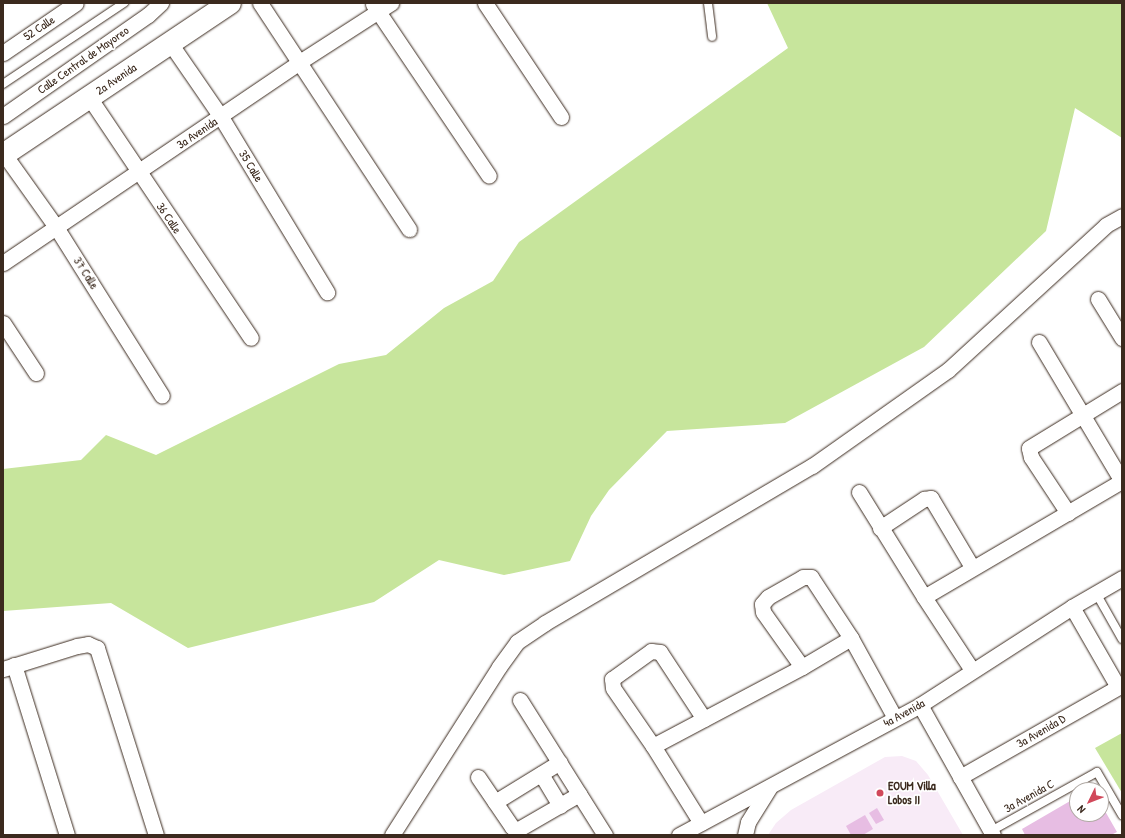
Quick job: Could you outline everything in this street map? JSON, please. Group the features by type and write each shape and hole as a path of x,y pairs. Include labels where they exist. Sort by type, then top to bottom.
{"main road":[{"name":"2a Avenida","path":"4,154 230,3"}],"street":[{"name":"52 Calle","path":"3,53 76,3"},
{"name":"Calle Central de Mayoreo","path":"3,116 148,15 161,3"},
{"path":"260,3 298,63 409,229"},
{"path":"485,3 561,118"},
{"path":"381,6 489,176"},
{"name":"3a Avenida","path":"3,263 221,117 381,6"},
{"name":"35 Calle","path":"170,43 221,117 327,292"},
{"name":"36 Calle","path":"89,97 251,338"},
{"name":"37 Calle","path":"4,154 56,227 162,396"},
{"path":"392,835 498,666 517,642 552,619 812,466 942,375 1106,225 1122,216"},
{"path":"1098,299 1122,338"},
{"path":"3,322 36,373"},
{"path":"924,597 972,567 1122,481 1040,342"},
{"path":"1068,513 1031,457 1030,448 1122,391"},
{"path":"859,492 880,528 972,670"},
{"path":"880,528 924,499 931,498 972,567"},
{"path":"802,667 763,612 762,604 774,594 803,577 811,577 852,638 895,718"},
{"name":"4a Avenida","path":"679,835 920,705 972,670 1072,607 1122,578"},
{"path":"1072,607 1120,686"},
{"path":"653,746 802,667 852,638"},
{"path":"67,835 8,667 88,644 97,648 156,835"},
{"path":"701,822 653,746 612,688 612,679 651,651 660,652 704,719"},
{"name":"3a Avenida D","path":"960,777 1120,686"},
{"path":"520,700 605,835"},
{"path":"920,705 992,833"},
{"path":"495,802 560,762"},
{"path":"541,774 560,806"},
{"path":"478,777 512,827 517,830 579,794"},
{"path":"745,835 748,822 771,785"}],"lane":[{"path":"3,84 124,3"},
{"path":"708,3 712,37"},
{"path":"1096,593 1122,639"},
{"name":"3a Avenida C","path":"992,833 1097,772 1122,815"}],"shaded area":[{"name":"EOUM Villa Lobos II","path":"902,756 916,761 928,775 963,835 768,835 776,823 791,810 885,757"}],"green space":[{"path":"767,3 1122,3 1122,138 1075,108 1046,231 924,347 785,423 667,431 609,490 591,516 570,561 504,575 439,560 374,602 188,648 111,603 3,611 3,469 81,460 106,435 156,455 339,364 386,355 444,308 493,281 519,242 788,48"},
{"path":"1122,733 1122,793 1095,748"}],"building":[{"path":"1069,802 1069,822 1109,822 1109,818 1117,832 1111,835 1025,835 1022,829"},
{"path":"877,808 884,820 876,824 869,813"},
{"path":"865,815 873,829 863,835 851,835 846,826"}],"place":[{"name":"EOUM Villa Lobos II","path":"880,793"}]}
